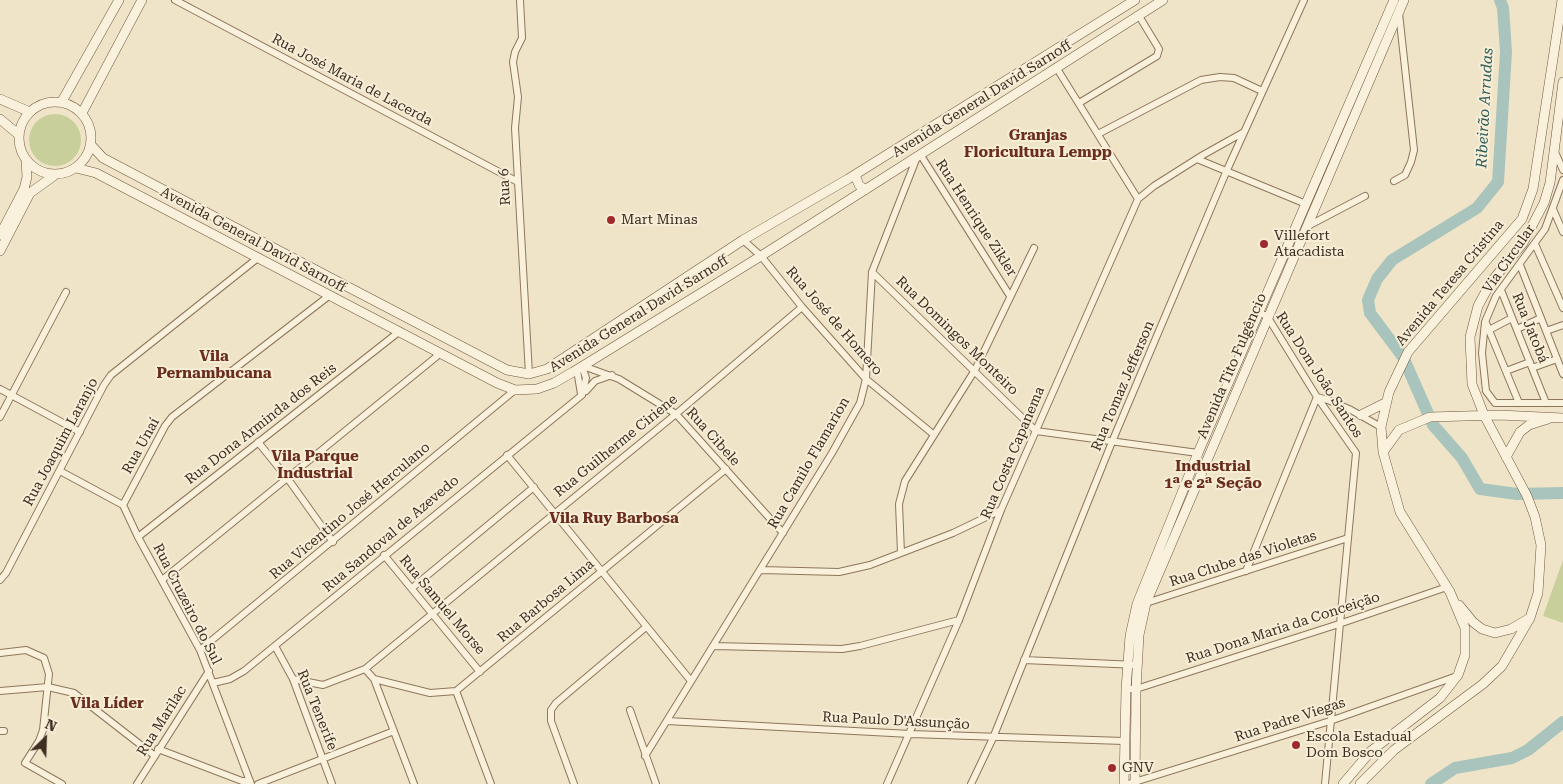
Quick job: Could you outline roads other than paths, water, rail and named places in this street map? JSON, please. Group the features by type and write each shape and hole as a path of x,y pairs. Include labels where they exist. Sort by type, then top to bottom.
{"street":[{"path":"61,103 120,0"},
{"path":"82,113 142,0"},
{"name":"Rua José Maria de Lacerda","path":"175,0 518,182"},
{"name":"Rua 6","path":"520,0 522,38 515,52 513,62 518,97 515,128 529,374"},
{"name":"Avenida General David Sarnoff","path":"91,145 103,158 516,373 529,374 547,370 743,240 851,177 1135,0"},
{"name":"Avenida General David Sarnoff","path":"76,168 96,174 497,383 515,390 537,389 554,383 761,256 1163,0"},
{"name":"Rua Tomaz Jefferson","path":"971,784 993,738 1112,442 1262,90 1304,0"},
{"name":"Avenida Tito Fulgêncio","path":"1124,784 1126,689 1146,604 1306,204 1394,0"},
{"name":"Avenida Tito Fulgêncio","path":"1133,783 1136,688 1132,664 1138,604 1198,453 1305,228 1404,0"},
{"name":"Avenida Teresa Cristina","path":"1343,784 1370,751 1440,698 1458,675 1465,655 1465,628 1449,589 1400,512 1383,452 1381,428 1385,403 1408,352 1522,219 1533,189 1562,0"},
{"path":"1394,181 1404,175 1408,169 1414,150 1399,12"},
{"path":"1079,103 1157,56 1159,49 1139,16"},
{"path":"1056,68 1138,199"},
{"path":"1098,134 1201,80 1220,77 1234,78 1262,90"},
{"path":"1360,784 1394,750 1483,684 1502,666 1530,618 1538,593 1541,546 1535,517 1516,475 1484,415 1472,384 1470,337 1478,306 1490,282 1523,243 1536,222 1550,183 1563,82"},
{"path":"0,99 30,112"},
{"path":"0,251 30,193 55,175 76,168 86,158 91,145 89,124 82,113 72,106 61,103 41,105 30,112 23,121 19,135 19,143 26,159 34,168 55,175"},
{"path":"0,119 19,135"},
{"name":"Rua Costa Capanema","path":"887,784 959,620 1002,510 1138,199 1154,186 1244,132"},
{"path":"1554,148 1563,170"},
{"name":"Rua Camilo Flamarion","path":"645,756 761,570 860,403 866,379 872,272 919,154"},
{"name":"Rua Henrique Zikler","path":"919,154 1010,296"},
{"path":"0,235 2,224 24,189 27,177 26,159"},
{"path":"1197,159 1228,170 1306,204"},
{"path":"851,177 866,190"},
{"path":"851,177 856,196"},
{"name":"Via Circular","path":"1563,180 1545,229 1501,290 1485,322 1482,353 1486,391 1495,403 1563,403"},
{"path":"1305,228 1365,196"},
{"path":"1553,209 1563,232"},
{"name":"Rua José de Homero","path":"743,240 761,256 802,307 866,379 933,434"},
{"path":"1535,244 1563,308"},
{"path":"901,553 899,504 905,481 975,370 1034,248"},
{"name":"Rua Joaquim Laranjo","path":"0,580 6,573 104,385 112,375 258,257"},
{"path":"1520,264 1562,370"},
{"name":"Rua Domingos Monteiro","path":"872,272 1036,431"},
{"name":"Rua Jatobá","path":"1501,290 1546,403"},
{"path":"0,417 66,292"},
{"name":"Rua Unaí","path":"124,504 165,426 172,417 330,295"},
{"name":"Rua Guilherme Ciriene","path":"293,679 323,685 365,669 676,414 802,307"},
{"name":"Rua Dom João Santos","path":"1263,314 1356,453 1348,538"},
{"path":"1489,330 1512,318"},
{"path":"1517,329 1541,318"},
{"path":"1485,322 1519,403"},
{"path":"1546,331 1563,325"},
{"name":"Rua Dona Arminda dos Reis","path":"138,537 400,331"},
{"path":"576,350 580,367 582,395"},
{"path":"162,580 441,353"},
{"path":"1506,371 1557,359"},
{"name":"Rua Cibele","path":"580,367 612,375 676,414 782,533"},
{"path":"515,390 511,381 516,373"},
{"name":"Rua Sandoval de Azevedo","path":"213,683 230,679 244,671 582,395 595,381 612,375"},
{"path":"0,389 80,432"},
{"name":"Rua Vicentino José Herculano","path":"200,650 515,390"},
{"path":"1246,571 1317,397 1361,415 1381,428 1400,429 1430,417 1484,415 1563,418"},
{"path":"1361,415 1385,403"},
{"path":"1506,457 1520,432 1529,425 1553,417"},
{"path":"1383,452 1400,429"},
{"path":"1036,431 1198,453"},
{"path":"258,442 288,479 333,542"},
{"path":"507,455 692,682"},
{"name":"Rua Barbosa Lima","path":"456,691 726,470"},
{"path":"60,471 124,504"},
{"path":"412,588 534,487"},
{"name":"Rua Cruzeiro do Sul","path":"124,504 138,537 200,650 250,782"},
{"path":"761,570 839,572 870,565 953,533 1002,510"},
{"path":"1325,784 1348,538"},
{"name":"Rua Clube das Violetas","path":"1146,604 1348,538"},
{"name":"Rua Samuel Morse","path":"384,555 480,672"},
{"path":"1449,589 1473,622 1482,629 1495,633 1511,629 1530,618"},
{"name":"Rua Dona Maria da Conceição","path":"1126,689 1136,688 1449,589"},
{"path":"713,646 842,649 959,620"},
{"path":"574,784 551,721 552,710 556,703 646,627"},
{"name":"Rua Tenerife","path":"275,646 293,679 332,784"},
{"path":"0,653 26,650 44,658 49,674 41,736 26,763 62,784"},
{"path":"1024,660 1132,664"},
{"path":"365,669 374,678 414,784"},
{"name":"Rua Marilac","path":"137,784 209,671"},
{"name":"Rua Padre Viegas","path":"1133,783 1330,721 1458,675"},
{"path":"374,678 430,693 456,691 491,784"},
{"path":"0,691 48,687 58,688 74,694 156,753 250,782"},
{"path":"630,710 656,784"},
{"name":"Rua Paulo D'Assunção","path":"667,721 993,738 1124,741"},
{"path":"258,784 394,731"}],"waterway":[{"name":"Ribeirão Arrudas","path":"1500,0 1503,8 1506,52 1498,182 1477,208 1392,260 1377,279 1368,300 1370,313 1403,357 1433,425 1462,458 1480,489 1517,494 1563,493"},
{"name":"Ribeirão Arrudas","path":"1431,784 1455,768 1512,758 1528,750 1563,722"}],"place":[{"name":"Mart Minas","path":"611,220"},
{"name":"Villefort Atacadista","path":"1264,244"},
{"name":"Escola Estadual Dom Bosco","path":"1296,745"},
{"name":"GNV","path":"1112,768"}],"district":[{"name":"Granjas Floricultura Lempp","path":"1038,144"},
{"name":"Vila Pernambucana","path":"214,366"},
{"name":"Vila Parque Industrial","path":"315,466"},
{"name":"Industrial 1ª e 2ª Seção","path":"1213,476"},
{"name":"Vila Ruy Barbosa","path":"614,519"},
{"name":"Vila Líder","path":"107,704"}]}
